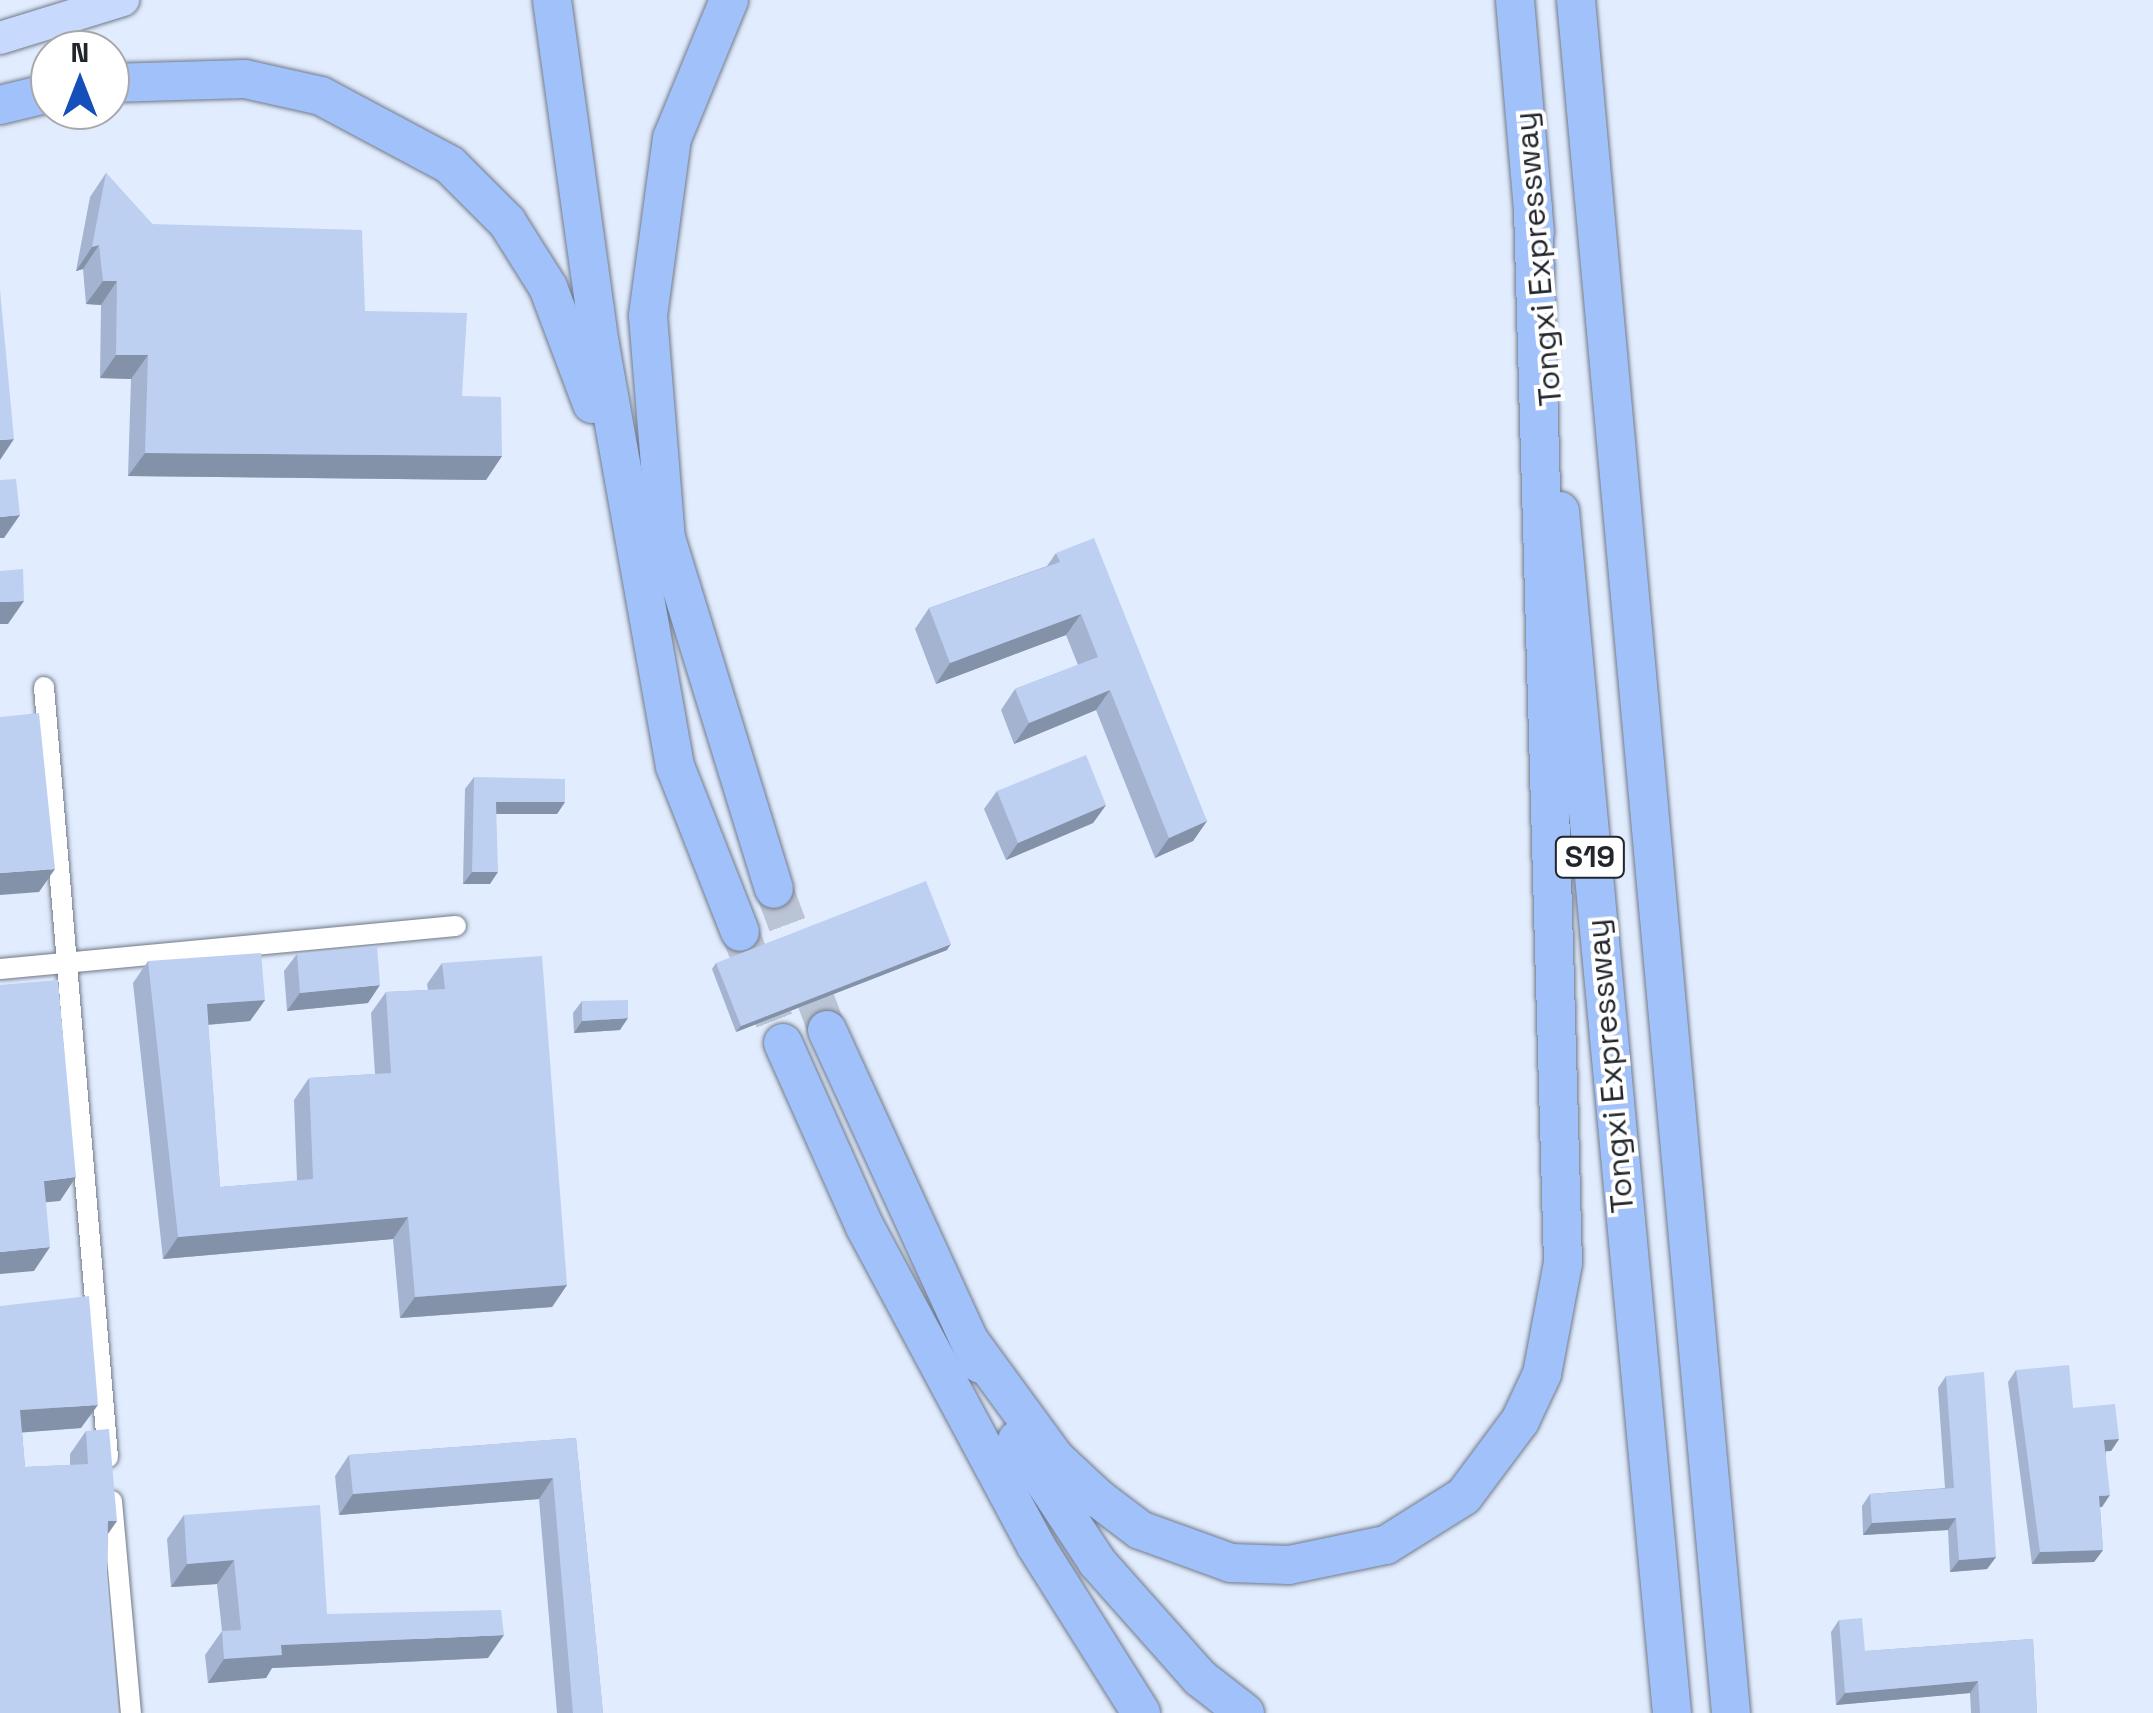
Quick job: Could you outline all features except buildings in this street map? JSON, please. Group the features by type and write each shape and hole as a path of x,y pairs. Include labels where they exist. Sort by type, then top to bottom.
{"highway":[{"path":"552,0 652,546 675,766 740,932"},
{"path":"575,0 586,188"},
{"path":"652,546 648,316 655,212 696,64 729,0"},
{"name":"Tongxi Expressway","path":"1515,0 1672,1713"},
{"name":"Tongxi Expressway","path":"1576,0 1730,1713"},
{"path":"130,82 245,79 321,96 385,123 450,165 507,222 548,287 652,546 774,889"},
{"path":"0,105 30,98"},
{"path":"970,1343 1056,1459 1099,1500 1154,1537 1231,1563 1289,1566 1386,1545 1464,1496 1520,1421 1542,1374 1563,1263 1533,207"},
{"path":"827,1030 1016,1439 1097,1562 1200,1678 1245,1713"},
{"path":"783,1043 864,1227 948,1380 1142,1713"},
{"path":"948,1380 1108,1610 1209,1713"},
{"path":"1702,1404 1744,1713"}],"main road":[{"path":"0,38 122,0"}],"street":[{"path":"44,687 130,1713"},
{"path":"0,969 456,926"}],"tunnel":[{"path":"774,889 827,1030"},
{"path":"740,932 783,1043"}]}
